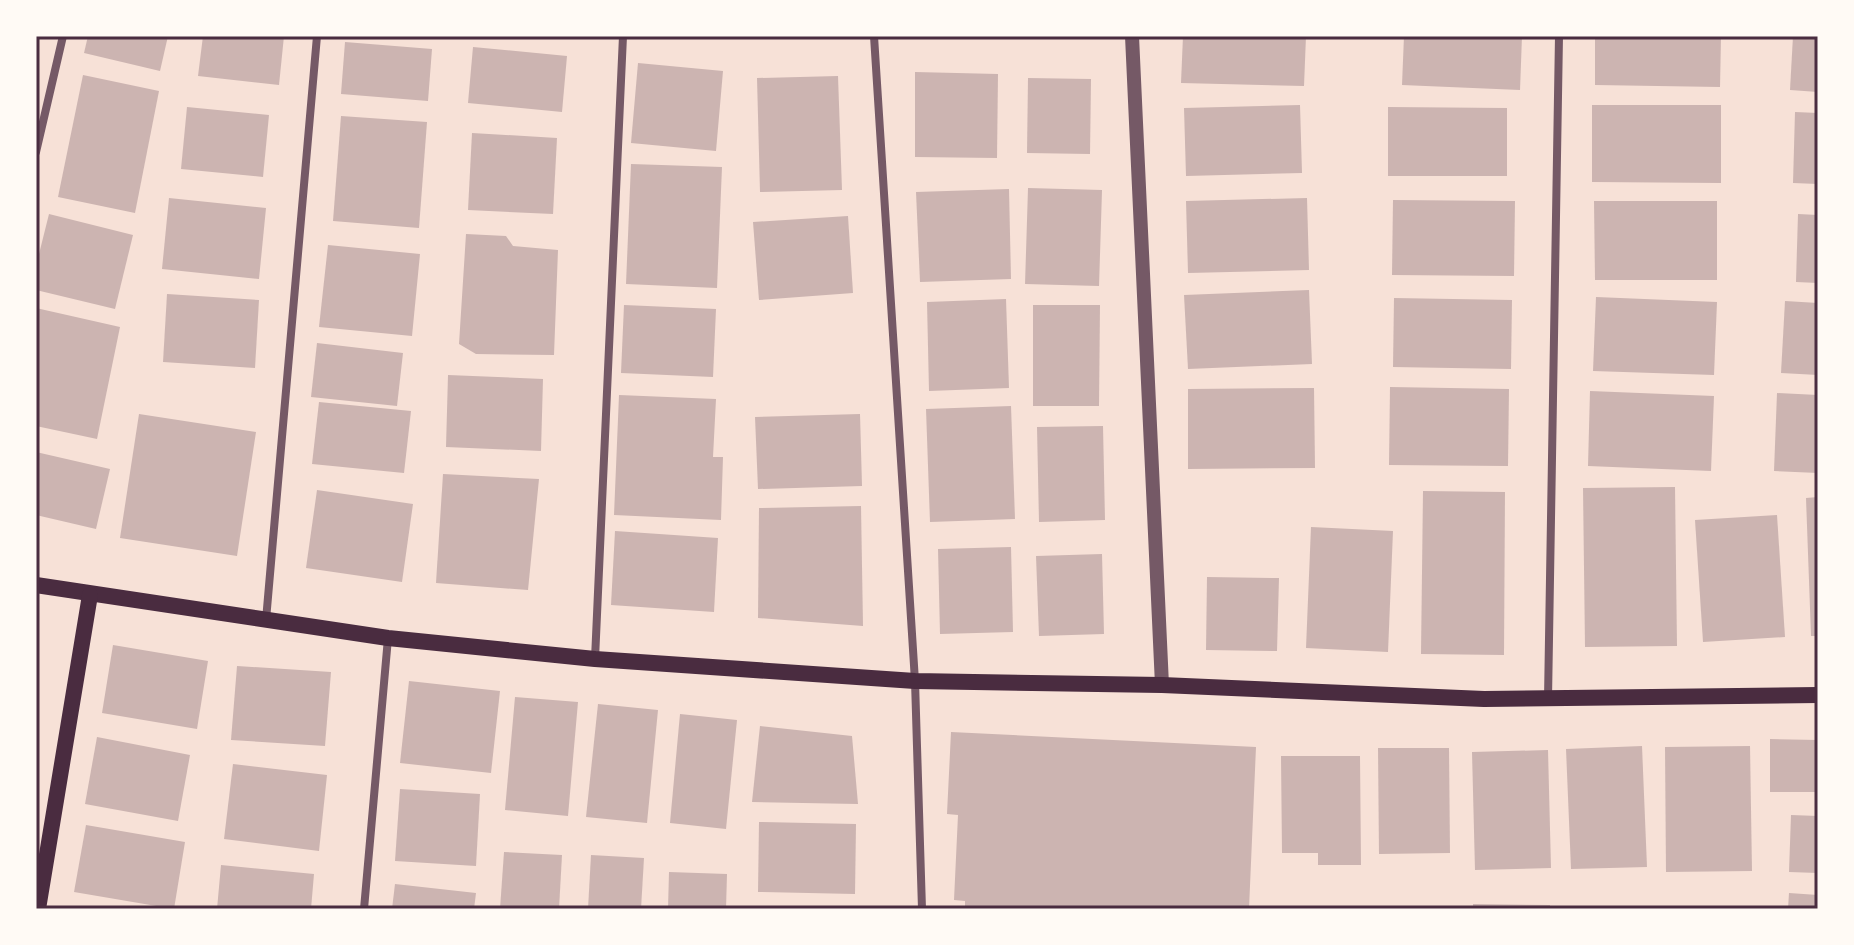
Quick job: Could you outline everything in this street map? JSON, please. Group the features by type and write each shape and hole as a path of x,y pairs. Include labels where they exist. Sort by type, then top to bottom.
{"main road":[{"path":"36,585 388,638 595,659 915,681 1162,685 1548,699 1818,695"},
{"path":"38,909 90,595"}],"street":[{"path":"36,152 63,36"},
{"path":"266,620 317,36"},
{"path":"595,659 623,36"},
{"path":"874,36 915,681 922,909"},
{"path":"1132,36 1162,685"},
{"path":"1548,699 1559,36"},
{"path":"364,909 388,638"}],"building":[{"path":"88,36 168,36 160,71 84,53"},
{"path":"203,36 284,36 279,85 198,76"},
{"path":"1183,36 1306,36 1304,86 1181,83"},
{"path":"1404,36 1522,36 1520,90 1402,85"},
{"path":"1595,36 1721,36 1720,87 1595,85"},
{"path":"1793,36 1818,36 1818,92 1790,90"},
{"path":"345,42 432,49 428,101 341,94"},
{"path":"473,47 567,56 562,112 468,103"},
{"path":"638,63 723,71 716,151 631,143"},
{"path":"915,72 998,74 997,158 915,157"},
{"path":"83,75 159,91 135,213 58,197"},
{"path":"838,76 842,190 760,192 757,78"},
{"path":"1028,78 1091,79 1090,154 1027,153"},
{"path":"1300,105 1302,173 1186,176 1184,108"},
{"path":"1592,105 1721,105 1721,183 1592,182"},
{"path":"187,107 269,115 263,177 181,169"},
{"path":"1388,107 1507,108 1507,176 1388,176"},
{"path":"1795,112 1818,113 1818,184 1793,183"},
{"path":"341,116 427,122 419,228 333,221"},
{"path":"472,133 557,138 553,214 468,210"},
{"path":"631,164 722,167 717,288 626,284"},
{"path":"1028,188 1102,190 1099,286 1025,284"},
{"path":"1009,189 1011,279 920,282 916,192"},
{"path":"169,198 266,208 259,279 162,269"},
{"path":"1307,198 1309,270 1188,273 1186,201"},
{"path":"1393,200 1515,201 1514,276 1392,275"},
{"path":"1594,201 1717,201 1717,280 1595,280"},
{"path":"49,214 133,235 115,309 36,290 36,266"},
{"path":"1798,214 1818,215 1818,283 1796,282"},
{"path":"848,216 853,293 759,300 753,222"},
{"path":"466,234 506,236 513,246 558,250 554,355 476,354 459,344"},
{"path":"328,245 420,254 412,336 319,327"},
{"path":"1309,290 1312,364 1188,369 1184,295"},
{"path":"167,294 259,300 255,368 163,362"},
{"path":"1596,297 1717,302 1714,375 1593,371"},
{"path":"1394,298 1512,300 1511,369 1393,367"},
{"path":"1006,299 1009,388 929,391 927,302"},
{"path":"1785,301 1818,303 1818,375 1781,373"},
{"path":"624,305 716,309 713,377 621,373"},
{"path":"1033,305 1100,305 1099,406 1033,406"},
{"path":"36,308 120,327 97,439 36,426"},
{"path":"317,343 403,353 397,406 311,397"},
{"path":"448,375 543,379 541,451 446,447"},
{"path":"1390,387 1509,389 1508,466 1389,465"},
{"path":"1314,388 1315,468 1188,469 1188,389"},
{"path":"1590,391 1714,396 1711,471 1588,466"},
{"path":"1777,393 1818,395 1818,473 1774,471"},
{"path":"619,395 716,399 713,457 723,457 721,520 614,515"},
{"path":"319,402 411,411 404,473 312,464"},
{"path":"1011,406 1015,519 930,522 926,409"},
{"path":"139,414 256,432 237,556 120,538"},
{"path":"860,414 862,486 758,489 755,417"},
{"path":"1103,426 1105,520 1039,522 1037,427"},
{"path":"36,452 110,469 96,529 36,515"},
{"path":"443,474 539,479 528,590 436,583"},
{"path":"1675,487 1677,646 1585,647 1583,488"},
{"path":"317,490 413,504 402,582 306,568"},
{"path":"1423,491 1505,492 1504,655 1421,654"},
{"path":"1818,497 1818,636 1811,636 1806,498"},
{"path":"861,506 863,626 758,618 759,508"},
{"path":"1777,515 1785,637 1703,642 1695,520"},
{"path":"1311,527 1393,531 1388,652 1306,648"},
{"path":"615,531 718,538 714,612 611,605"},
{"path":"1011,547 1013,632 940,634 938,549"},
{"path":"1102,554 1104,634 1039,636 1036,556"},
{"path":"1207,577 1279,578 1277,651 1206,650"},
{"path":"113,645 208,661 197,729 102,713"},
{"path":"237,666 331,672 325,746 231,740"},
{"path":"409,681 500,691 491,773 400,763"},
{"path":"515,697 578,702 568,816 505,810"},
{"path":"598,704 658,710 647,823 586,817"},
{"path":"680,714 737,720 726,829 670,823"},
{"path":"760,726 852,736 858,804 752,802"},
{"path":"951,732 1256,747 1249,909 965,909 965,901 954,900 958,815 947,814"},
{"path":"97,737 190,755 178,821 85,804"},
{"path":"1770,739 1818,740 1818,792 1770,792"},
{"path":"1642,746 1647,867 1571,869 1566,749"},
{"path":"1750,746 1752,871 1666,872 1665,747"},
{"path":"1378,748 1449,748 1450,853 1379,854"},
{"path":"1548,750 1551,868 1475,870 1472,752"},
{"path":"1281,756 1360,756 1361,865 1318,865 1318,853 1282,853"},
{"path":"233,764 327,775 319,851 224,839"},
{"path":"400,789 480,794 476,866 395,861"},
{"path":"1791,815 1818,816 1818,873 1789,872"},
{"path":"759,822 856,824 855,894 758,892"},
{"path":"86,825 185,842 174,909 74,892"},
{"path":"504,852 562,855 559,909 500,909"},
{"path":"591,855 644,858 641,909 588,909"},
{"path":"221,865 314,874 311,909 217,909"},
{"path":"669,872 727,874 726,909 668,909"},
{"path":"395,884 476,893 474,909 392,909"},
{"path":"1789,893 1818,895 1818,909 1788,909"},
{"path":"1473,904 1550,905 1550,909 1473,909"}]}
